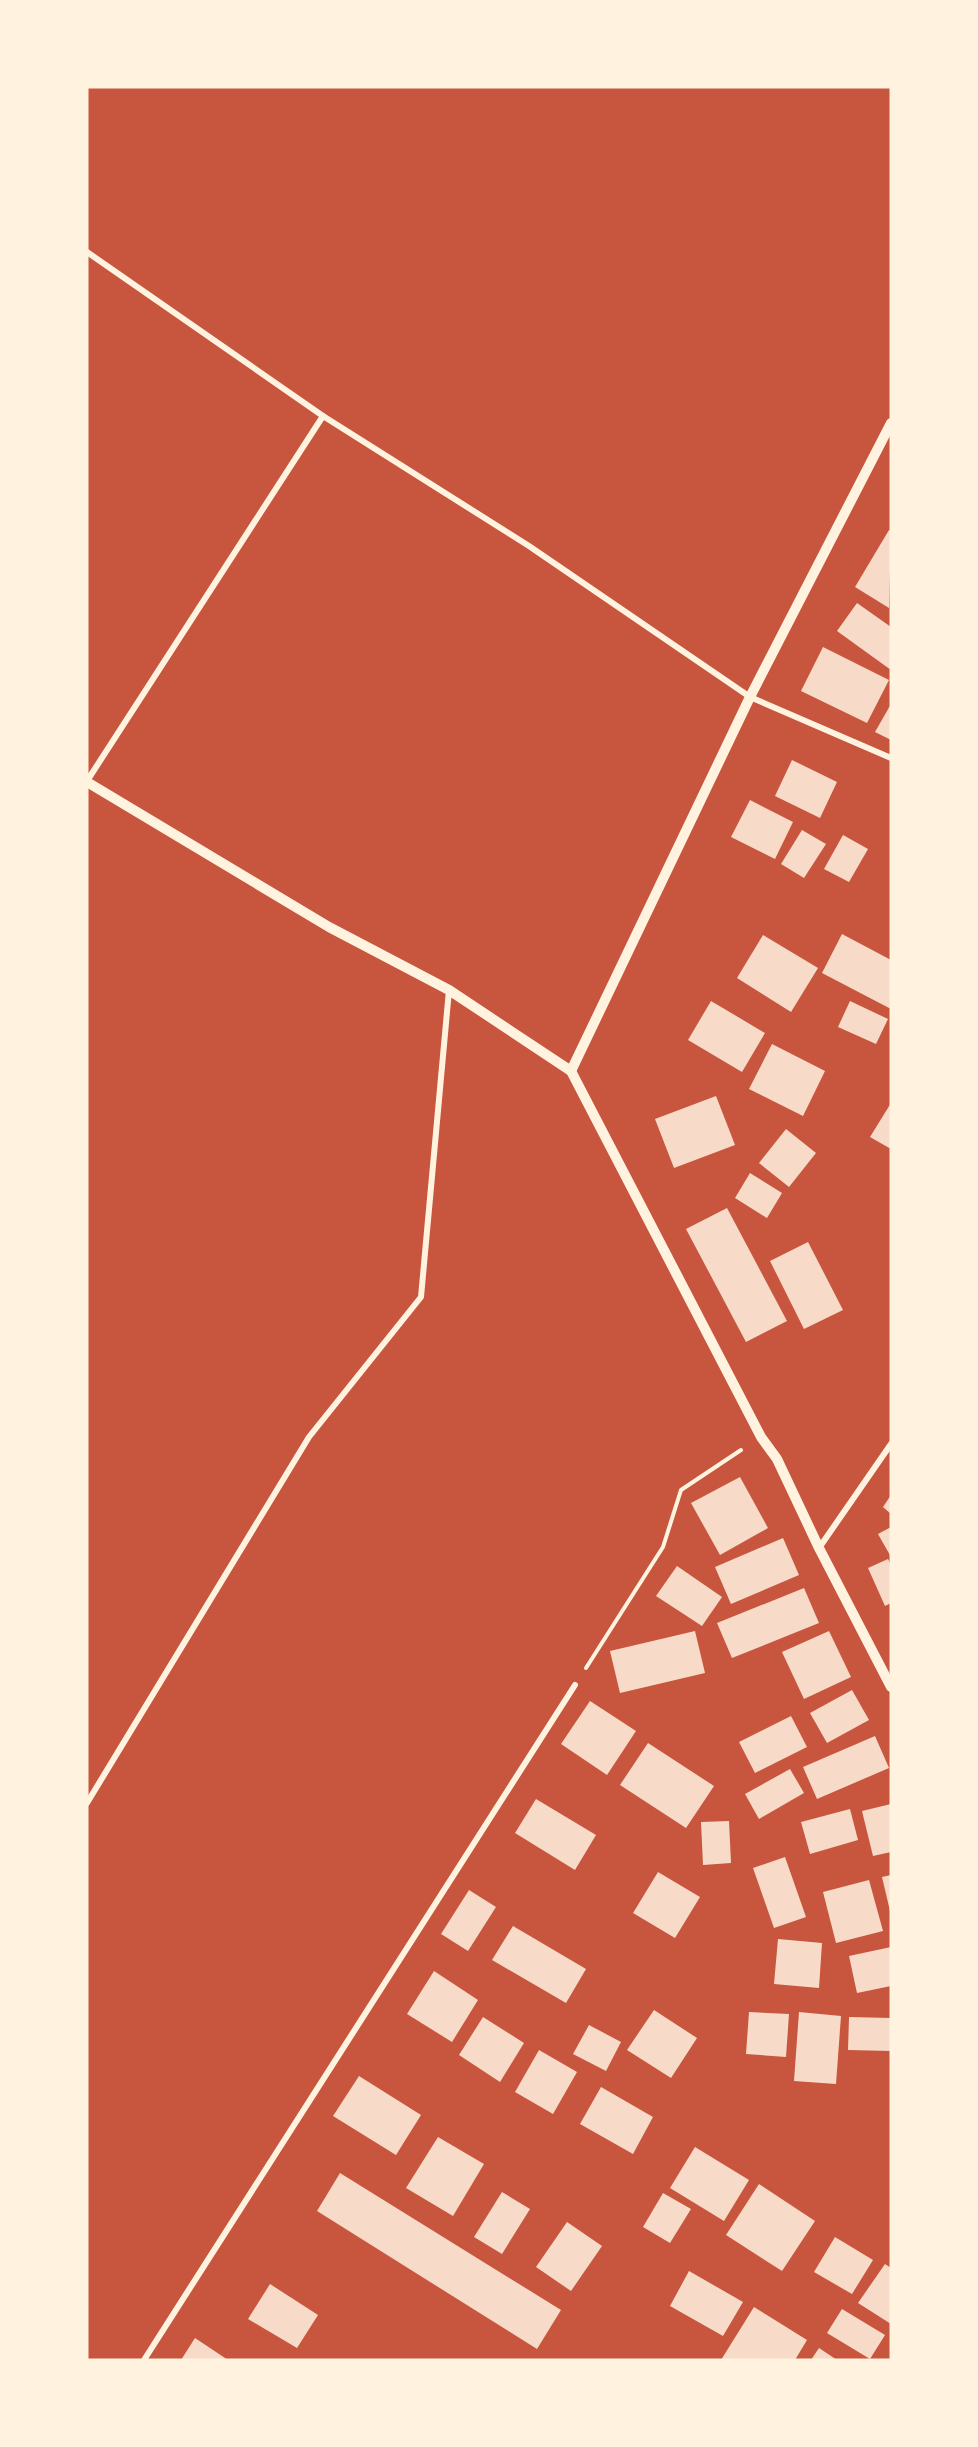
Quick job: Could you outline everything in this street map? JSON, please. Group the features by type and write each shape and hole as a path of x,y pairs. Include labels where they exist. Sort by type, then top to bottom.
{"street":[{"path":"87,252 323,416 529,546 750,697 891,758"},
{"path":"323,416 87,781 329,927 449,990 571,1071 761,1437 777,1459 819,1548 891,1687"},
{"path":"571,1071 750,697 891,423"},
{"path":"87,1803 309,1437 421,1297 449,990"},
{"path":"819,1548 891,1444"},
{"path":"144,2360 575,1685"}],"path":[{"path":"575,1685 663,1547 681,1490 761,1437"}],"building":[{"path":"889,530 891,531 889,608 855,587"},
{"path":"857,603 891,627 891,670 837,631"},
{"path":"823,647 889,680 867,723 801,691"},
{"path":"891,704 891,740 875,732"},
{"path":"792,760 837,782 820,818 775,796"},
{"path":"750,800 793,822 775,859 731,837"},
{"path":"802,830 826,844 804,878 781,864"},
{"path":"843,835 868,849 849,882 824,869"},
{"path":"842,934 891,960 891,1009 822,973"},
{"path":"763,935 818,968 791,1012 737,978"},
{"path":"711,1001 765,1033 742,1072 688,1040"},
{"path":"850,1001 888,1019 876,1044 838,1027"},
{"path":"772,1044 825,1071 803,1116 749,1089"},
{"path":"716,1096 735,1145 674,1168 655,1119"},
{"path":"891,1103 891,1149 870,1137"},
{"path":"786,1129 816,1153 789,1187 759,1163"},
{"path":"750,1173 782,1193 767,1218 735,1198"},
{"path":"727,1208 787,1321 746,1342 686,1229"},
{"path":"808,1242 843,1310 804,1329 770,1261"},
{"path":"740,1477 768,1528 720,1555 691,1503"},
{"path":"891,1495 891,1514 883,1507"},
{"path":"891,1527 891,1557 878,1534"},
{"path":"783,1538 799,1575 731,1604 715,1567"},
{"path":"888,1559 891,1565 891,1603 885,1606 868,1568"},
{"path":"677,1566 722,1597 702,1626 656,1596"},
{"path":"804,1588 819,1623 732,1658 717,1623"},
{"path":"695,1631 705,1673 620,1693 610,1651"},
{"path":"829,1631 851,1677 804,1699 782,1652"},
{"path":"852,1690 869,1720 827,1743 810,1713"},
{"path":"590,1701 636,1731 607,1775 561,1744"},
{"path":"791,1716 807,1747 755,1773 739,1742"},
{"path":"875,1736 889,1768 817,1799 803,1767"},
{"path":"648,1743 714,1786 686,1828 620,1785"},
{"path":"790,1769 804,1793 759,1819 745,1794"},
{"path":"536,1799 596,1835 575,1870 515,1833"},
{"path":"891,1804 891,1852 873,1856 862,1811"},
{"path":"850,1809 858,1840 810,1854 801,1822"},
{"path":"729,1821 731,1863 703,1865 701,1822"},
{"path":"785,1857 806,1917 774,1928 753,1868"},
{"path":"658,1872 700,1897 675,1938 633,1913"},
{"path":"891,1875 891,1911 890,1911 882,1877"},
{"path":"869,1880 883,1931 836,1943 823,1892"},
{"path":"469,1890 496,1907 468,1951 441,1934"},
{"path":"513,1926 586,1969 566,2003 492,1960"},
{"path":"778,1939 822,1943 819,1988 774,1984"},
{"path":"891,1947 891,1986 857,1993 849,1956"},
{"path":"434,1971 478,2000 452,2042 407,2014"},
{"path":"654,2010 697,2038 671,2078 627,2050"},
{"path":"749,2012 789,2014 786,2057 746,2054"},
{"path":"799,2012 841,2016 836,2084 794,2081"},
{"path":"483,2017 524,2043 500,2082 459,2055"},
{"path":"849,2017 891,2018 891,2051 848,2050"},
{"path":"589,2025 621,2042 606,2071 573,2054"},
{"path":"539,2050 577,2072 553,2114 515,2092"},
{"path":"359,2076 421,2115 396,2155 333,2116"},
{"path":"601,2087 653,2117 633,2154 580,2124"},
{"path":"438,2137 484,2164 453,2216 406,2188"},
{"path":"695,2147 749,2180 724,2221 670,2188"},
{"path":"340,2173 561,2310 537,2349 317,2211"},
{"path":"759,2184 815,2221 782,2271 726,2235"},
{"path":"502,2192 530,2209 502,2254 474,2237"},
{"path":"663,2193 691,2209 670,2243 643,2227"},
{"path":"567,2222 602,2246 571,2291 536,2267"},
{"path":"835,2237 873,2260 852,2294 814,2272"},
{"path":"885,2264 891,2268 891,2324 858,2303"},
{"path":"689,2271 743,2302 723,2336 670,2306"},
{"path":"270,2284 318,2315 297,2348 248,2319"},
{"path":"754,2307 807,2340 795,2360 721,2360"},
{"path":"842,2309 885,2335 870,2359 827,2333"},
{"path":"195,2338 228,2360 181,2360"},
{"path":"819,2348 837,2360 811,2360"}]}
